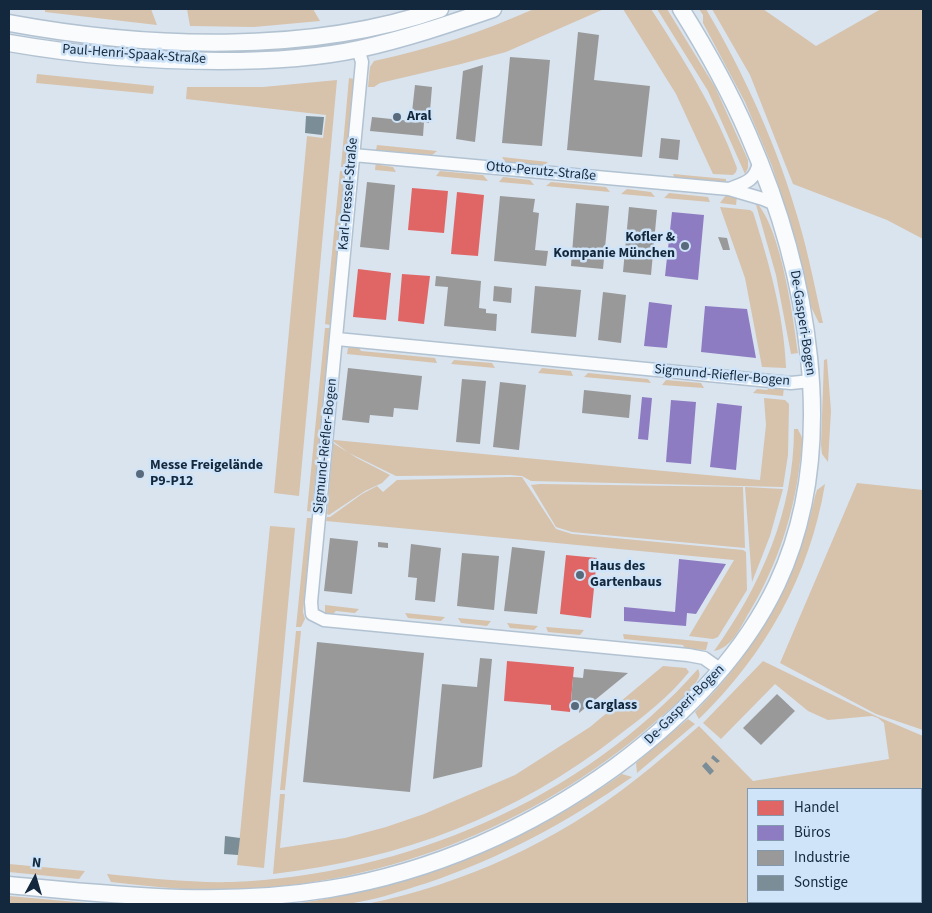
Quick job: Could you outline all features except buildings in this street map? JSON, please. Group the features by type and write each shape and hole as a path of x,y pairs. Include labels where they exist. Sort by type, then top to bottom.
{"main road":[{"name":"Paul-Henri-Spaak-Straße","path":"9,23 102,37 173,42 269,42 350,32 440,9"},
{"name":"Paul-Henri-Spaak-Straße","path":"9,42 101,55 172,61 268,61 358,50 432,30 493,9"},
{"name":"De-Gasperi-Bogen","path":"9,885 167,899 228,899 284,896 333,888 400,873 448,857 504,834 549,810 597,780 643,746 684,709 721,670 756,621 778,583 797,529 804,503 811,457 813,427 811,381 800,302 792,264 775,204 750,136 728,90 682,9"}],"street":[{"name":"Karl-Dressel-Straße","path":"336,339 362,62 358,50"},
{"name":"Otto-Perutz-Straße","path":"353,155 729,189 775,204"},
{"name":"Otto-Perutz-Straße","path":"729,189 752,179 757,172 759,163"},
{"name":"Sigmund-Riefler-Bogen","path":"721,670 704,658 688,655 324,620 312,614 311,602 336,339 784,382 811,381"}],"shaded area":[{"path":"45,9 151,9 157,25 45,12"},
{"path":"187,9 313,9 320,21 254,27 190,26"},
{"path":"534,9 604,9 506,52 368,87 370,67 374,61 456,39"},
{"path":"623,9 651,9 687,66 719,126 737,168 733,175 713,174 676,94"},
{"path":"657,9 667,9 715,87 748,160 748,168 745,174 708,91"},
{"path":"699,9 706,9 720,34 747,86 771,139 799,222 823,323 819,323 811,307 797,244 772,166 745,102 703,23 703,15"},
{"path":"712,9 763,9 816,46 881,9 923,9 923,239 887,220 793,184 750,75"},
{"path":"37,74 154,86 153,94 36,83"},
{"path":"349,78 354,79 345,167 341,167"},
{"path":"337,80 299,496 274,493 307,136 323,138 326,115 186,99 187,87 263,87"},
{"path":"377,145 437,151 432,155 376,150"},
{"path":"502,157 548,162 543,166 506,163"},
{"path":"376,161 380,165 393,167 396,172 375,170"},
{"path":"340,171 345,171 330,325 325,324"},
{"path":"440,171 483,175 488,181 436,176"},
{"path":"673,174 726,179 726,183 675,179"},
{"path":"503,177 530,180 534,185 499,182"},
{"path":"551,182 606,187 610,192 546,186"},
{"path":"627,189 651,192 655,197 621,194"},
{"path":"669,193 708,197 710,202 664,198"},
{"path":"726,195 737,196 736,205 720,203"},
{"path":"755,201 764,213 779,251 793,317 798,353 791,354 776,275"},
{"path":"720,207 750,210 753,212 779,309 786,368 762,367 745,278"},
{"path":"325,328 330,328 312,512 307,511"},
{"path":"358,346 361,351 435,358 437,363 347,354 348,348"},
{"path":"827,359 831,411 828,462 822,454 821,445 824,360"},
{"path":"454,360 492,363 495,368 451,364"},
{"path":"542,368 571,371 573,376 538,373"},
{"path":"588,373 648,379 651,383 584,377"},
{"path":"666,380 701,383 704,388 662,385"},
{"path":"771,386 784,387 783,396 753,393 757,389 767,390"},
{"path":"764,398 785,400 789,404 788,455 783,487 531,481 522,476 510,475 396,476 349,453 334,442 334,440 760,480 766,425"},
{"path":"794,429 798,429 802,436 802,451 792,509 781,546 766,582 738,632 725,646 714,651 746,600 772,546 788,489"},
{"path":"333,443 390,475 382,483 365,491 329,515 327,514"},
{"path":"522,477 556,529 572,534 743,550 746,552 747,590 718,637 713,639 689,636 734,560 326,521 327,517 330,517 362,494 377,486 383,492 397,480"},
{"path":"857,483 923,490 923,730 876,714 780,663"},
{"path":"825,484 818,518 808,550 781,612 764,641 744,668 699,719 695,712 737,665 771,613 797,556 817,490"},
{"path":"531,485 743,487 745,548 572,532 556,527"},
{"path":"745,487 783,489 770,536 752,582"},
{"path":"307,518 312,518 303,612 305,619 301,627 296,627"},
{"path":"270,526 295,528 264,868 237,865"},
{"path":"325,605 359,609 355,613 336,611 332,615 325,613"},
{"path":"405,613 445,617 441,621 408,618"},
{"path":"458,618 491,621 487,626 461,623"},
{"path":"507,623 538,626 534,630 510,628"},
{"path":"546,627 584,630 580,635 548,632"},
{"path":"296,631 301,631 285,790 280,790"},
{"path":"623,634 708,642 706,650 685,649 683,645 624,639"},
{"path":"763,661 876,716 923,736 923,904 366,904 438,885 508,858 541,841 605,802 643,774 699,726 753,781 889,759 884,723 878,718 872,716 828,720 808,711 775,684 721,739 703,723"},
{"path":"663,666 686,668 689,672 665,698 637,721 580,764 540,789 498,811 412,845 321,867 273,874 280,794 285,794 280,848 345,838 386,827 424,814 515,775 590,727"},
{"path":"698,669 699,678 685,696 607,760 555,794 501,823 444,848 385,867 325,880 263,888 201,890 167,888 111,882 107,874 153,879 232,882 297,876 361,864 425,846 486,822 545,792 601,757 652,715"},
{"path":"688,719 695,724 637,773 636,763"},
{"path":"622,774 632,777 559,824 508,850 454,873 427,883 356,903 333,905 293,904 383,886 466,860 544,823"},
{"path":"9,864 85,871 79,879 9,872"},
{"path":"9,896 98,904 10,904"}],"place":[{"name":"Aral","path":"397,117"},
{"name":"Kofler & Kompanie München","path":"685,246"},
{"name":"Messe Freigelände P9-P12","path":"140,474"},
{"name":"Haus des Gartenbaus","path":"580,575"},
{"name":"Carglass","path":"575,706"}]}
